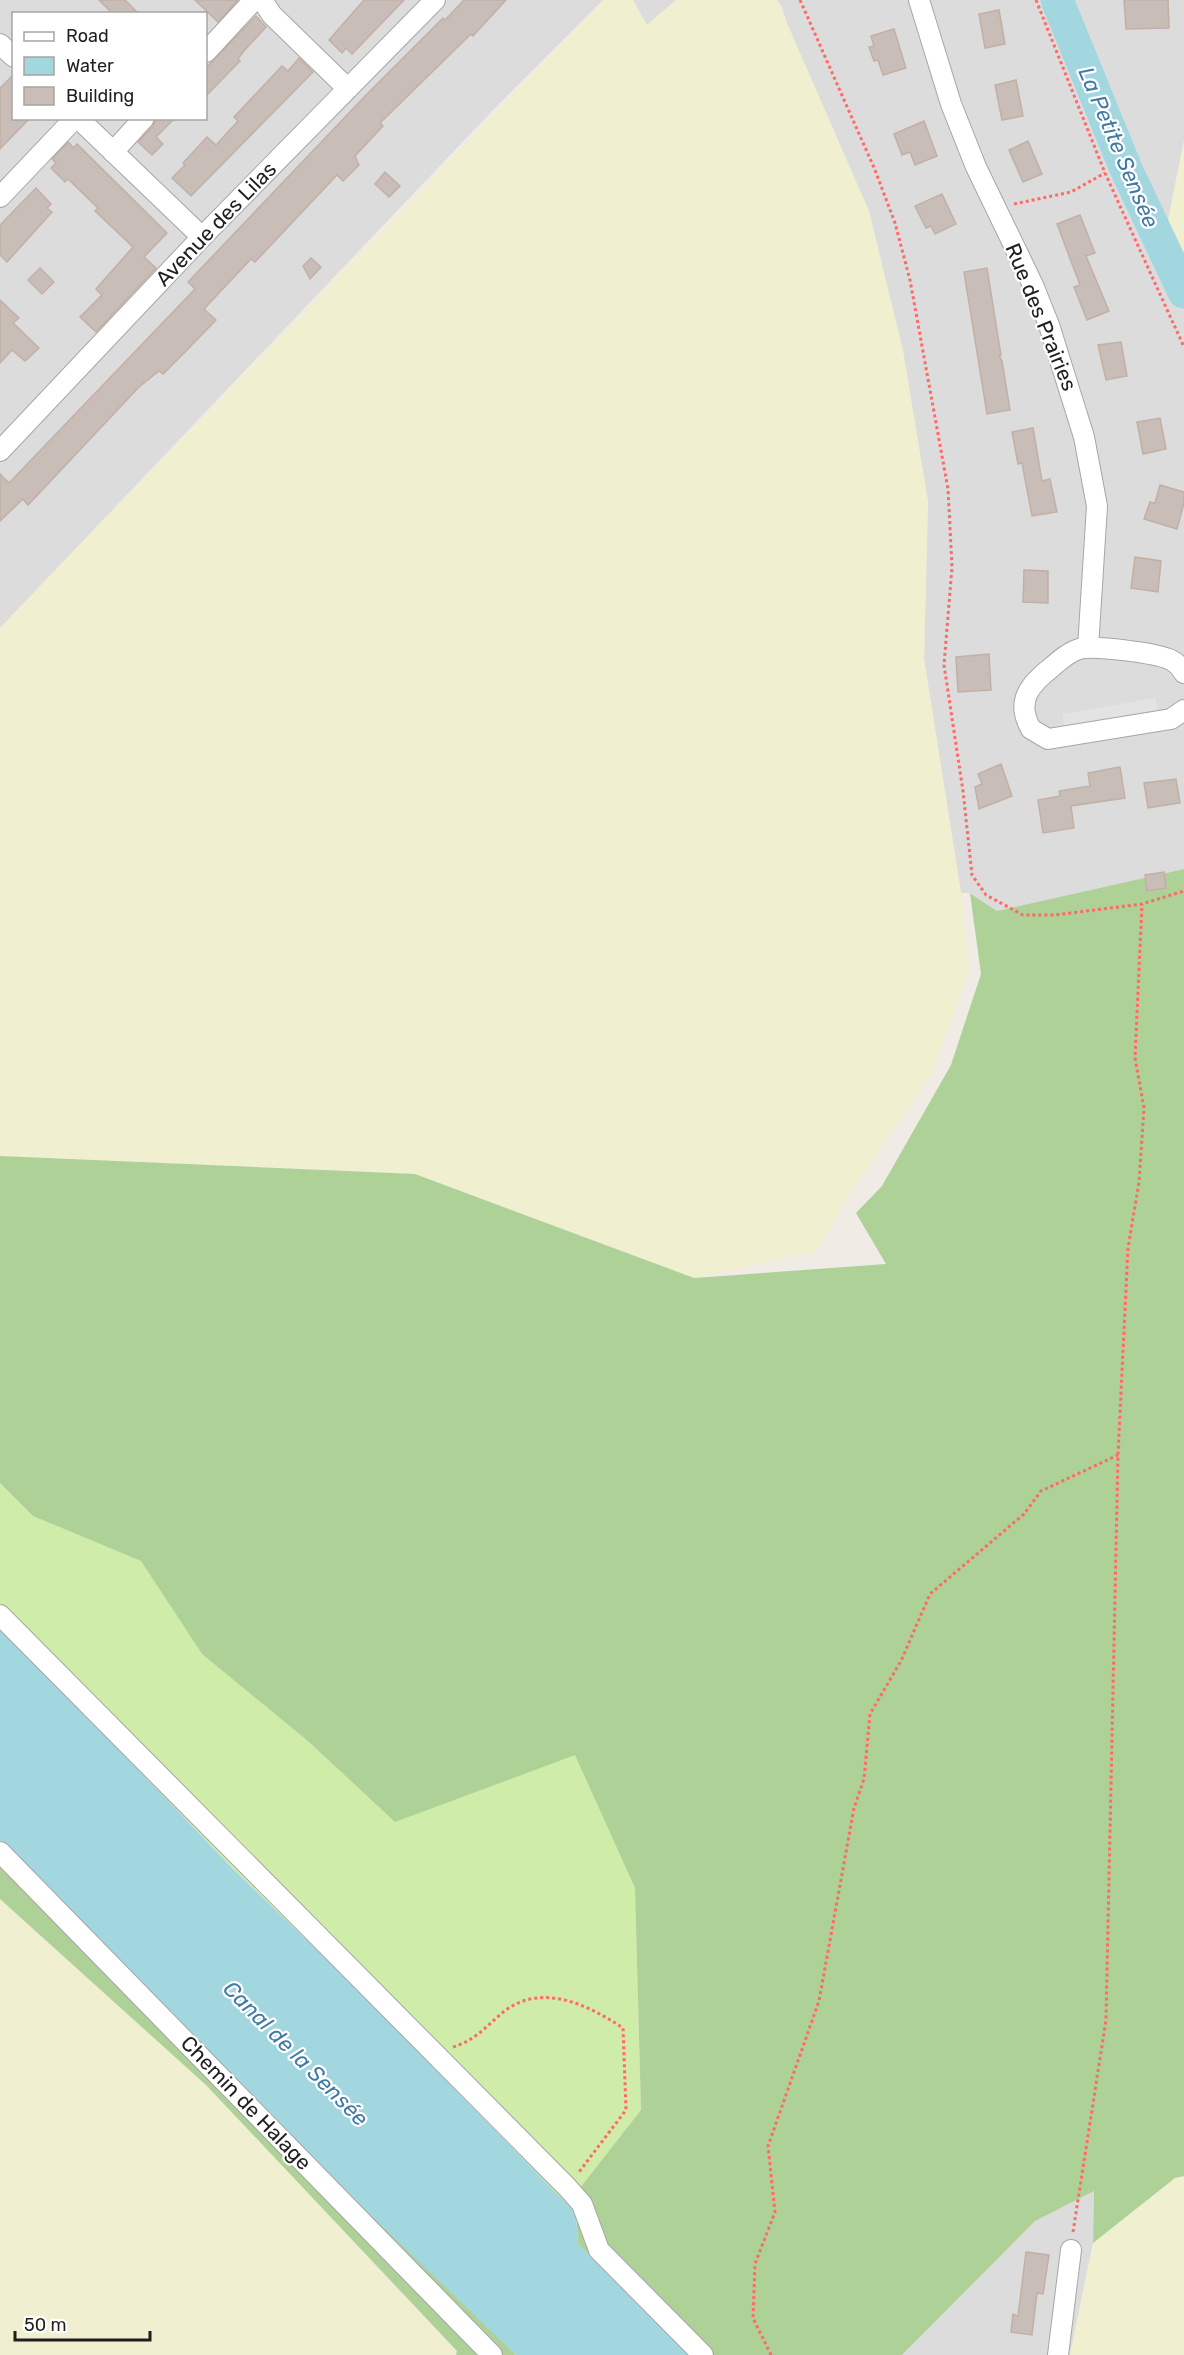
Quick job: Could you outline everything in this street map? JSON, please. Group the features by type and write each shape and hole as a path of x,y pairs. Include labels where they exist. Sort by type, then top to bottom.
{"street":[{"path":"207,51 254,0"},
{"path":"262,0 272,15 347,88"},
{"name":"Avenue des Lilas","path":"2,446 202,237 435,0"},
{"name":"Rue des Prairies","path":"919,0 951,104 996,210 1033,285 1071,389 1093,476 1097,522 1088,648"},
{"path":"0,44 12,55"},
{"path":"0,197 75,120"},
{"path":"79,120 202,237"},
{"path":"113,152 142,120"},
{"path":"1184,673 1172,660 1158,656 1088,648 1064,657 1034,681 1026,693 1025,715 1031,729 1048,739 1171,719 1184,710"},
{"path":"0,1615 567,2187 582,2204 599,2250 703,2355"},
{"name":"Chemin de Halage","path":"0,1852 492,2355"},
{"path":"1058,2355 1071,2250"}],"path":[{"path":"800,0 836,75 875,170 895,223 910,280 945,471 951,520 952,567 944,665 966,809 969,865 976,883 986,895 1023,915 1055,915 1142,904 1184,891"},
{"path":"1036,0 1105,173 1184,347"},
{"path":"996,210 1071,192 1105,173"},
{"path":"1071,2250 1106,2020 1118,1455 1128,1248 1139,1182 1144,1108 1135,1058 1142,904"},
{"path":"771,2355 753,2318 755,2264 775,2212 768,2146 819,2001 854,1808 864,1779 870,1714 901,1661 930,1594 1024,1514 1041,1491 1118,1455"},
{"path":"434,2052 462,2044 492,2025 503,2012 532,1997 552,1997 590,2006 623,2028 626,2110 567,2187"}],"shaded area":[{"path":"0,0 603,0 495,108 0,628"},
{"path":"633,0 676,0 647,25"},
{"path":"777,0 1184,0 1184,141 1168,220 1184,257 1184,869 997,911 971,893 961,893 924,659 928,501 782,7"},
{"path":"1155,698 1158,712 1065,728 1062,714"},
{"path":"1094,2191 1093,2243 1070,2355 902,2355 1035,2221"}],"green space":[{"path":"604,0 633,0 647,25 676,0 777,0 869,211 903,350 928,501 924,659 961,893 969,969 933,1072 845,1201 817,1251 694,1278 415,1174 0,1156 0,628"},
{"path":"1184,141 1184,257 1168,220"},
{"path":"1184,869 1184,2176 1175,2178 1093,2243 1094,2191 1035,2221 902,2355 688,2355 578,2244 576,2213 580,2188 641,2110 635,1888 575,1755 395,1822 309,1742 202,1654 141,1561 33,1516 0,1483 0,1156 415,1174 694,1278 886,1264 856,1213 882,1186 951,1065 981,974 970,893 997,911"},
{"path":"0,1483 33,1516 141,1561 202,1654 309,1742 395,1822 575,1754 635,1888 641,2110 580,2188 576,2213 348,1980 231,1867 0,1624"},
{"path":"0,1842 120,1966 516,2355 456,2355 457,2351 206,2085 0,1899"},
{"path":"0,1899 206,2085 457,2352 456,2355 0,2355"},
{"path":"1184,2176 1184,2355 1070,2355 1093,2243 1175,2178"}],"water":[{"name":"Canal de la Sensée","path":"0,1624 231,1867 348,1980 576,2213 578,2244 688,2355 516,2355 289,2137 0,1842"}],"building":[{"path":"99,0 125,0 137,12 111,12"},
{"path":"195,0 238,0 218,22"},
{"path":"364,0 404,0 352,54 346,48 342,53 329,40"},
{"path":"464,0 506,0 473,36 471,34 380,123 383,126 355,156 359,165 343,181 337,175 255,262 251,259 204,309 216,320 187,350 163,374 159,371 139,387 28,505 23,499 0,521 0,474 9,483 195,289 188,282 368,93"},
{"path":"1124,0 1168,0 1169,28 1126,29"},
{"path":"999,10 1005,44 985,48 979,14"},
{"path":"256,16 266,27 243,52 238,59 240,61 207,95 207,67"},
{"path":"894,29 906,68 883,75 878,60 874,61 869,47 874,46 871,36"},
{"path":"299,58 313,72 191,196 172,178 185,165 183,163 207,137 216,145 238,121 234,117 282,66 288,71"},
{"path":"12,76 12,120 28,120 0,149 0,88"},
{"path":"1016,80 1023,116 1002,120 995,85"},
{"path":"155,120 173,120 156,137 163,144 152,155 138,142 153,126"},
{"path":"924,121 937,156 915,165 910,152 902,155 894,134"},
{"path":"1028,141 1042,174 1023,182 1009,150"},
{"path":"68,142 74,148 77,144 167,233 144,257 156,268 96,332 80,317 102,295 96,289 133,247 95,211 98,208 68,179 65,182 51,168 56,163 52,159"},
{"path":"385,172 400,186 389,197 375,184"},
{"path":"36,188 51,204 47,208 52,212 7,262 0,255 0,225"},
{"path":"942,194 956,224 935,234 931,226 926,228 915,206"},
{"path":"1080,215 1095,253 1086,256 1109,311 1087,320 1074,287 1080,285 1057,224"},
{"path":"311,258 321,267 310,279 303,266"},
{"path":"40,268 54,282 42,294 28,280"},
{"path":"987,268 1001,355 999,356 1002,361 1010,410 987,414 964,272"},
{"path":"0,300 19,318 13,323 39,348 25,361 12,350 0,363"},
{"path":"1121,342 1127,376 1106,380 1098,345"},
{"path":"1160,418 1166,449 1143,454 1137,422"},
{"path":"1033,428 1042,481 1050,479 1057,512 1032,516 1022,463 1018,464 1012,432"},
{"path":"1160,485 1184,492 1184,503 1177,529 1144,519 1150,502 1155,503"},
{"path":"1135,557 1161,561 1158,592 1131,588"},
{"path":"1024,570 1048,571 1048,603 1023,602"},
{"path":"989,654 991,690 958,692 956,657"},
{"path":"1001,764 1012,796 979,809 975,787 982,784 978,774"},
{"path":"1120,767 1125,798 1071,806 1074,828 1043,833 1038,800 1060,796 1059,791 1090,786 1088,773"},
{"path":"1176,779 1180,803 1148,808 1144,783"},
{"path":"1164,872 1166,888 1147,891 1145,875"},
{"path":"1026,2252 1049,2255 1043,2294 1037,2293 1032,2335 1011,2332 1013,2314 1018,2316"}],"waterway":[{"name":"La Petite Sensée","path":"1057,0 1126,169 1184,292"}]}
